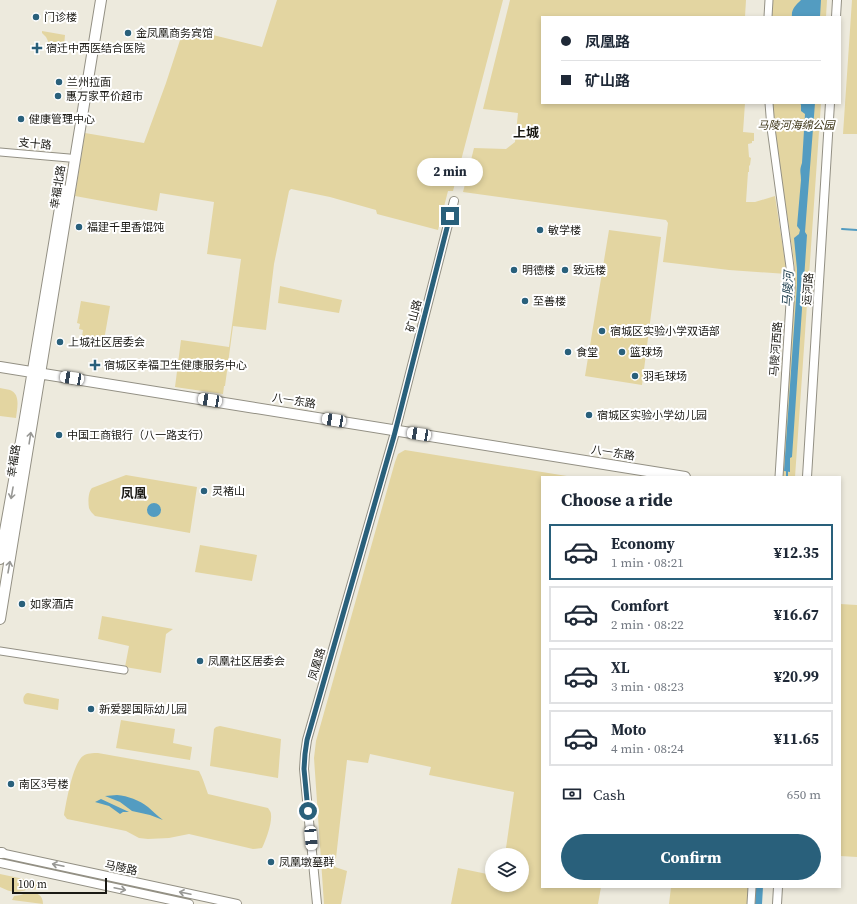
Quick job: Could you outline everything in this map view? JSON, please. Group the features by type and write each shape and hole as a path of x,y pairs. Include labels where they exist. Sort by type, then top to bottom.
{"main road":[{"name":"幸福北路","path":"36,375 68,158 95,0"},
{"name":"幸福北路","path":"36,375 101,0"},
{"path":"0,367 36,375"},
{"path":"0,372 36,375"},
{"name":"八一东路","path":"36,375 395,433 678,476"},
{"name":"幸福路","path":"0,559 36,375"},
{"name":"幸福路","path":"0,619 36,375"},
{"name":"八一东路","path":"395,433 644,476"}],"street":[{"path":"768,16 769,0"},
{"path":"836,16 837,0"},
{"name":"马陵河西路","path":"769,104 770,128 790,267 791,287 779,476"},
{"name":"运河路","path":"807,476 830,104"},
{"name":"支十路","path":"0,152 68,158"},
{"name":"矿山路","path":"395,433 454,201"},
{"name":"凤凰路","path":"316,904 304,769 307,740 395,433"},
{"path":"0,650 124,670"},
{"name":"马陵路","path":"0,858 189,904"},
{"name":"马陵路","path":"0,858 237,904"},
{"path":"751,904 752,888"},
{"path":"777,904 778,888"}],"green space":[{"path":"277,0 503,0 453,191 448,191 438,230 377,214 376,210 330,197 291,189 289,191 274,264 266,330 233,326 223,394 175,387 181,340 229,347 241,259 207,254 214,202 160,193 157,211 75,196 85,133 144,143 184,28 262,47"},
{"path":"510,0 746,0 745,16 541,16 541,104 745,104 743,132 754,133 754,141 748,144 749,157 751,158 748,172 746,202 755,202 775,196 787,274 729,270 663,262 668,223 666,220 463,192 474,148 506,149 515,142 518,113 483,109"},
{"path":"773,0 827,0 826,16 772,16"},
{"path":"852,0 857,0 857,134 843,134"},
{"path":"42,31 65,35 64,46 49,43"},
{"name":"马陵河海绵公园","path":"773,104 821,104 795,476 782,476 781,473 795,268 773,121"},
{"path":"609,230 661,237 642,385 585,376"},
{"path":"280,286 342,300 339,313 278,303"},
{"path":"81,301 110,306 104,340 82,336 83,330 79,329 80,324 77,323"},
{"path":"0,388 10,390 16,395 18,402 16,418 0,416"},
{"path":"405,450 567,476 541,476 541,888 601,888 598,904 451,904 458,868 485,874 485,892 529,892 529,848 506,848 514,792 429,775 431,767 370,754 368,763 347,760 335,867 347,871 341,904 324,904 314,758 316,741 398,454"},
{"path":"126,475 197,487 190,533 95,516 89,508 88,500 92,488"},
{"path":"200,545 257,555 252,581 195,572"},
{"path":"841,604 857,605 857,857 841,856"},
{"path":"102,616 173,629 166,634 161,673 125,667 129,646 98,639"},
{"path":"28,693 59,699 58,710 25,704 24,698"},
{"path":"121,720 175,729 173,743 192,747 190,760 116,748"},
{"path":"220,726 281,739 278,778 210,766 214,729"},
{"path":"90,753 98,753 199,771 208,794 268,808 271,813 271,822 262,848 253,849 189,834 169,838 139,838 126,831 67,819 64,815 65,809 70,784 76,766 83,756"},
{"path":"0,874 47,884 41,889 29,889 13,892 0,887"},
{"path":"671,888 748,888 747,904 669,904"},
{"path":"28,892 41,896 43,904 12,900 14,896"}],"water":[{"path":"801,0 821,0 820,16 792,16 793,9"},
{"path":"815,104 805,232 807,235 790,472 784,471 797,285 794,238 799,234 800,230 797,226 805,114 801,111 801,105"},
{"path":"151,503 157,503 161,507 161,513 157,517 151,517 147,513 147,507"},
{"path":"117,795 129,797 141,802 163,820 132,811 120,802 105,796"},
{"path":"101,799 129,812 123,812 120,814 109,806 95,802"},
{"path":"756,888 763,888 762,904 755,904"}],"waterway":[{"path":"842,229 857,230"},
{"name":"马陵河","path":"787,469 787,476"}],"place":[{"name":"门诊楼","path":"36,17"},
{"name":"金凤凰商务宾馆","path":"128,33"},
{"name":"宿迁中西医结合医院","path":"37,48"},
{"name":"兰州拉面","path":"59,82"},
{"name":"惠万家平价超市","path":"58,96"},
{"name":"健康管理中心","path":"21,119"},
{"name":"福建千里香馄饨","path":"79,227"},
{"name":"敏学楼","path":"540,230"},
{"name":"明德楼","path":"514,270"},
{"name":"致远楼","path":"565,270"},
{"name":"至善楼","path":"525,301"},
{"name":"宿城区实验小学双语部","path":"602,331"},
{"name":"上城社区居委会","path":"60,342"},
{"name":"食堂","path":"568,352"},
{"name":"篮球场","path":"622,352"},
{"name":"宿城区幸福卫生健康服务中心","path":"95,365"},
{"name":"羽毛球场","path":"635,376"},
{"name":"宿城区实验小学幼儿园","path":"589,415"},
{"name":"中国工商银行（八一路支行）","path":"59,435"},
{"name":"灵褚山","path":"204,491"},
{"name":"如家酒店","path":"22,604"},
{"name":"凤凰社区居委会","path":"200,661"},
{"name":"新爱婴国际幼儿园","path":"91,709"},
{"name":"南区3号楼","path":"11,784"},
{"name":"凤凰墩墓群","path":"271,862"}],"district":[{"name":"上城","path":"526,132"},
{"name":"凤凰","path":"134,493"}],"route":[{"path":"308,811 304,769 307,740 394,436 450,216"}]}
